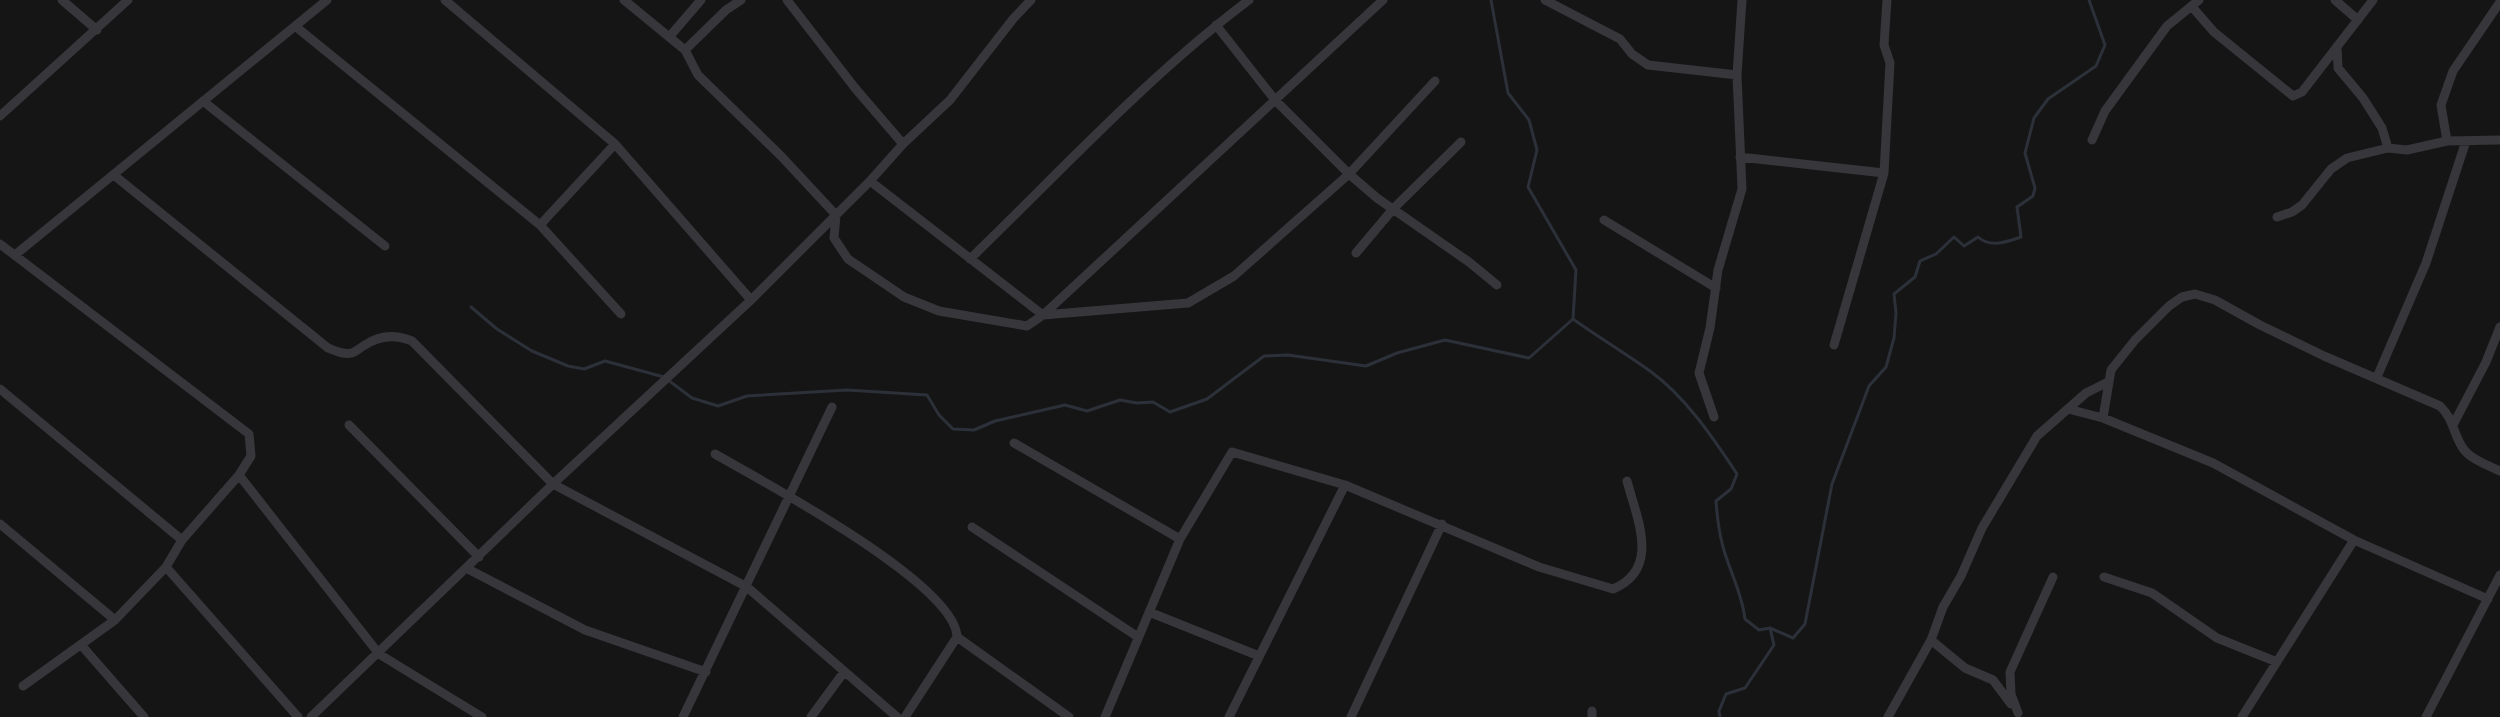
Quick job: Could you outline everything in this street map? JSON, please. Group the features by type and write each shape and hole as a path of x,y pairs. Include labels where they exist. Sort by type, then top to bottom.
{"street":[{"path":"62,0 97,30"},
{"path":"0,114 128,0"},
{"path":"15,255 115,176 327,0"},
{"path":"445,0 615,144 751,300"},
{"path":"624,0 685,50 698,75 781,156 836,215 834,238 848,259 904,297 939,311 1028,326 1043,315 1383,0"},
{"path":"670,36 701,0"},
{"path":"685,50 726,10 741,0"},
{"path":"787,0 855,88 903,144"},
{"path":"311,717 553,484 751,300 870,181 903,144 950,100 1013,19 1031,0"},
{"path":"970,259 1120,113 1216,25 1249,0"},
{"path":"1545,0 1620,39 1632,54 1648,65 1737,75"},
{"path":"1714,417 1699,373 1710,328 1718,270 1742,189 1737,75 1742,0"},
{"path":"1834,345 1884,172 1890,63 1884,45 1887,0"},
{"path":"2335,0 2358,20"},
{"path":"2092,140 2104,111 2167,26 2196,4 2214,32 2294,96 2302,92 2373,0"},
{"path":"2447,141 2441,105 2453,71 2500,2"},
{"path":"1216,25 1275,100 1349,174 1497,285"},
{"path":"295,26 540,225 621,314"},
{"path":"2337,46 2337,68"},
{"path":"2322,65 2337,68 2363,98 2377,121 2388,148"},
{"path":"870,181 1043,315 1188,303 1234,276 1349,174 1435,81"},
{"path":"203,101 385,246"},
{"path":"2277,217 2292,212 2302,205 2331,169 2347,158 2388,148 2407,150 2447,141 2500,140"},
{"path":"2377,377 2427,263 2466,141"},
{"path":"1356,253 1393,209 1461,142"},
{"path":"540,225 615,144"},
{"path":"1740,157 1884,172"},
{"path":"115,176 328,348 345,353 354,352 373,340 385,336 400,336 412,340 553,484 747,587 897,717"},
{"path":"1604,220 1716,288"},
{"path":"0,244 249,434 251,456 239,476 182,540 166,567 114,620 82,646 23,686"},
{"path":"2103,418 2111,370 2149,325 2182,297 2194,294 2215,300 2260,326 2440,406 2448,413 2467,454 2500,471"},
{"path":"2453,425 2486,362 2500,327"},
{"path":"1888,717 1931,640 1943,608 1961,576 1982,528 2037,436 2086,393 2108,382"},
{"path":"0,389 182,540"},
{"path":"683,717 832,407"},
{"path":"2068,409 2103,418 2213,463 2354,540 2488,599"},
{"path":"349,425 479,557"},
{"path":"1014,443 1180,539"},
{"path":"1105,717 1180,539 1232,452 1345,485 1442,524 1539,567 1613,589 1637,573 1641,562 1642,540 1627,481"},
{"path":"715,454 790,497 903,568 947,613 956,627 957,637 905,717"},
{"path":"239,476 379,654 482,717"},
{"path":"1229,717 1345,485"},
{"path":"0,524 114,620"},
{"path":"1351,717 1442,524"},
{"path":"972,527 1138,637"},
{"path":"2242,717 2354,540"},
{"path":"166,567 298,717"},
{"path":"468,568 585,630 706,672"},
{"path":"2426,717 2500,575"},
{"path":"2021,715 2011,694 2010,672 2054,577"},
{"path":"2103,577 2152,593 2217,638 2277,662"},
{"path":"1149,612 1259,656"},
{"path":"957,637 1069,717"},
{"path":"1931,640 1965,668 1993,680 2021,715"},
{"path":"82,646 144,717"},
{"path":"811,717 844,672"}],"waterway":[{"path":"471,307 497,329 532,351 568,366 584,369 605,361 664,377 692,398 718,406 747,396 847,390 927,395 939,415 953,429 974,430 995,421 1065,405 1087,411 1120,400 1137,403 1153,402 1170,412 1207,399 1264,356 1288,355 1366,366 1397,353 1445,340 1529,358 1573,319 1576,270 1528,187 1537,150 1529,120 1508,93 1491,0"},
{"path":"1573,319 1663,381 1687,405 1719,447 1737,474 1731,489 1716,501 1722,541 1745,619 1759,630 1770,628 1793,638 1805,624 1832,484 1869,386 1886,367 1894,338 1896,313 1894,294 1915,277 1920,261 1936,254 1954,237 1964,246 1978,237 1993,243 2021,237 2017,207 2033,196 2035,188 2025,153 2034,118 2048,99 2096,66 2105,45 2089,0"},
{"path":"1720,717 1719,711 1726,694 1745,688 1774,645 1770,628"}]}
